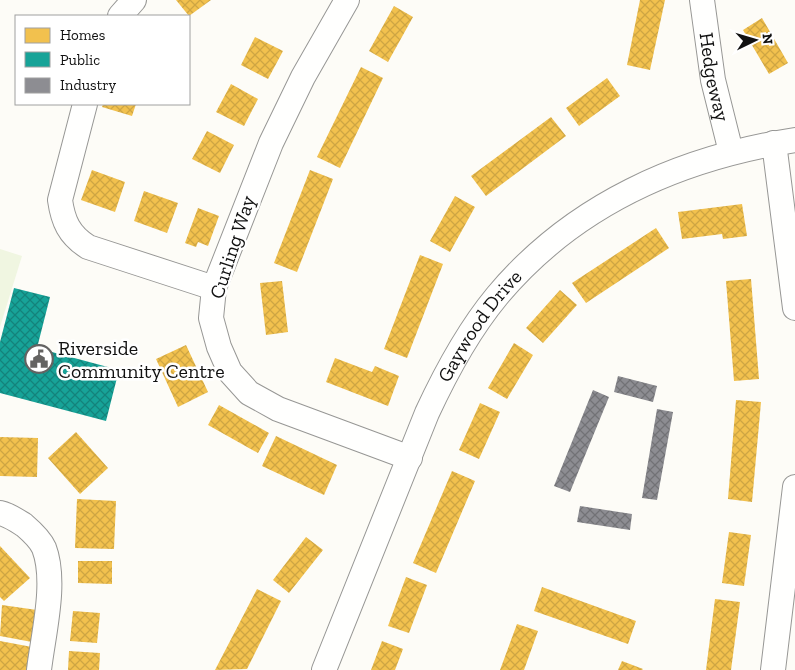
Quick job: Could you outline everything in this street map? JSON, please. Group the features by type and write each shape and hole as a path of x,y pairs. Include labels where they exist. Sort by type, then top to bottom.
{"street":[{"path":"121,15 134,0"},
{"name":"Curling Way","path":"347,0 303,77 271,143 214,288 211,318 219,347 230,372 249,394 278,409 410,458"},
{"name":"Hedgeway","path":"702,0 713,80 731,152"},
{"path":"85,105 60,200 62,214 68,230 88,247 214,288"},
{"path":"785,141 795,308"},
{"name":"Gaywood Drive","path":"324,670 446,373 496,297 528,263 577,222 631,189 672,171 731,152 785,141"},
{"path":"773,670 795,487"},
{"path":"0,513 7,514 33,533 43,547 48,566 49,588 39,670"}],"green space":[{"path":"0,249 22,256 0,327"}],"building: Homes":[{"path":"176,0 211,0 190,15"},
{"path":"640,0 665,0 650,70 627,65"},
{"path":"394,6 413,17 388,62 369,51"},
{"path":"762,18 788,63 769,74 743,30"},
{"path":"255,37 283,51 268,79 241,65"},
{"path":"361,67 383,78 340,168 317,157"},
{"path":"607,78 620,96 579,126 566,108"},
{"path":"231,84 258,99 244,126 216,112"},
{"path":"103,105 136,105 132,116 102,107"},
{"path":"551,117 566,136 486,196 471,176"},
{"path":"207,131 234,145 220,173 192,159"},
{"path":"92,170 125,182 115,212 81,200"},
{"path":"310,170 333,179 297,272 274,263"},
{"path":"144,191 178,203 167,233 134,221"},
{"path":"455,196 475,207 450,252 430,241"},
{"path":"742,204 747,236 723,239 722,234 682,239 678,212"},
{"path":"198,208 219,216 208,246 198,242 196,247 185,243"},
{"path":"656,228 669,248 586,303 572,283"},
{"path":"420,255 443,264 407,358 384,349"},
{"path":"751,279 759,379 734,381 726,281"},
{"path":"282,281 288,332 266,335 260,283"},
{"path":"560,290 577,305 543,343 526,328"},
{"path":"514,343 533,355 507,399 488,388"},
{"path":"186,345 208,392 178,407 156,359"},
{"path":"335,358 372,372 375,366 399,376 388,406 326,382"},
{"path":"736,400 761,402 752,502 728,499"},
{"path":"480,403 500,412 479,459 459,450"},
{"path":"219,405 269,433 258,453 208,425"},
{"path":"76,432 108,468 80,494 48,458"},
{"path":"276,436 337,465 324,495 262,466"},
{"path":"0,437 38,438 37,477 0,476"},
{"path":"452,471 475,481 436,573 413,563"},
{"path":"77,499 116,501 114,549 75,548"},
{"path":"729,532 751,535 744,586 722,583"},
{"path":"306,537 323,550 289,593 273,580"},
{"path":"0,546 30,578 4,601 0,597"},
{"path":"78,561 112,561 112,584 78,583"},
{"path":"406,577 427,585 409,633 388,626"},
{"path":"542,587 636,621 628,644 534,611"},
{"path":"257,589 281,601 247,669 215,670"},
{"path":"715,599 740,602 731,670 706,670"},
{"path":"2,605 37,610 32,642 0,636"},
{"path":"73,611 100,613 97,643 70,641"},
{"path":"517,624 538,631 524,670 500,670"},
{"path":"0,641 32,647 28,670 0,670"},
{"path":"382,641 403,649 395,670 371,670"},
{"path":"69,651 100,653 99,670 68,670"},
{"path":"622,661 643,669 618,670"}],"building: Public":[{"name":"Riverside Community Centre","path":"14,288 50,297 37,348 119,370 106,421 0,393 0,342"}],"building: Industry":[{"path":"618,376 657,386 653,402 614,392"},
{"path":"593,390 609,397 570,492 554,486"},
{"path":"657,409 673,412 657,500 642,498"},
{"path":"580,506 632,514 630,530 577,522"}],"place":[{"name":"Riverside Community Centre","path":"39,359"}]}
